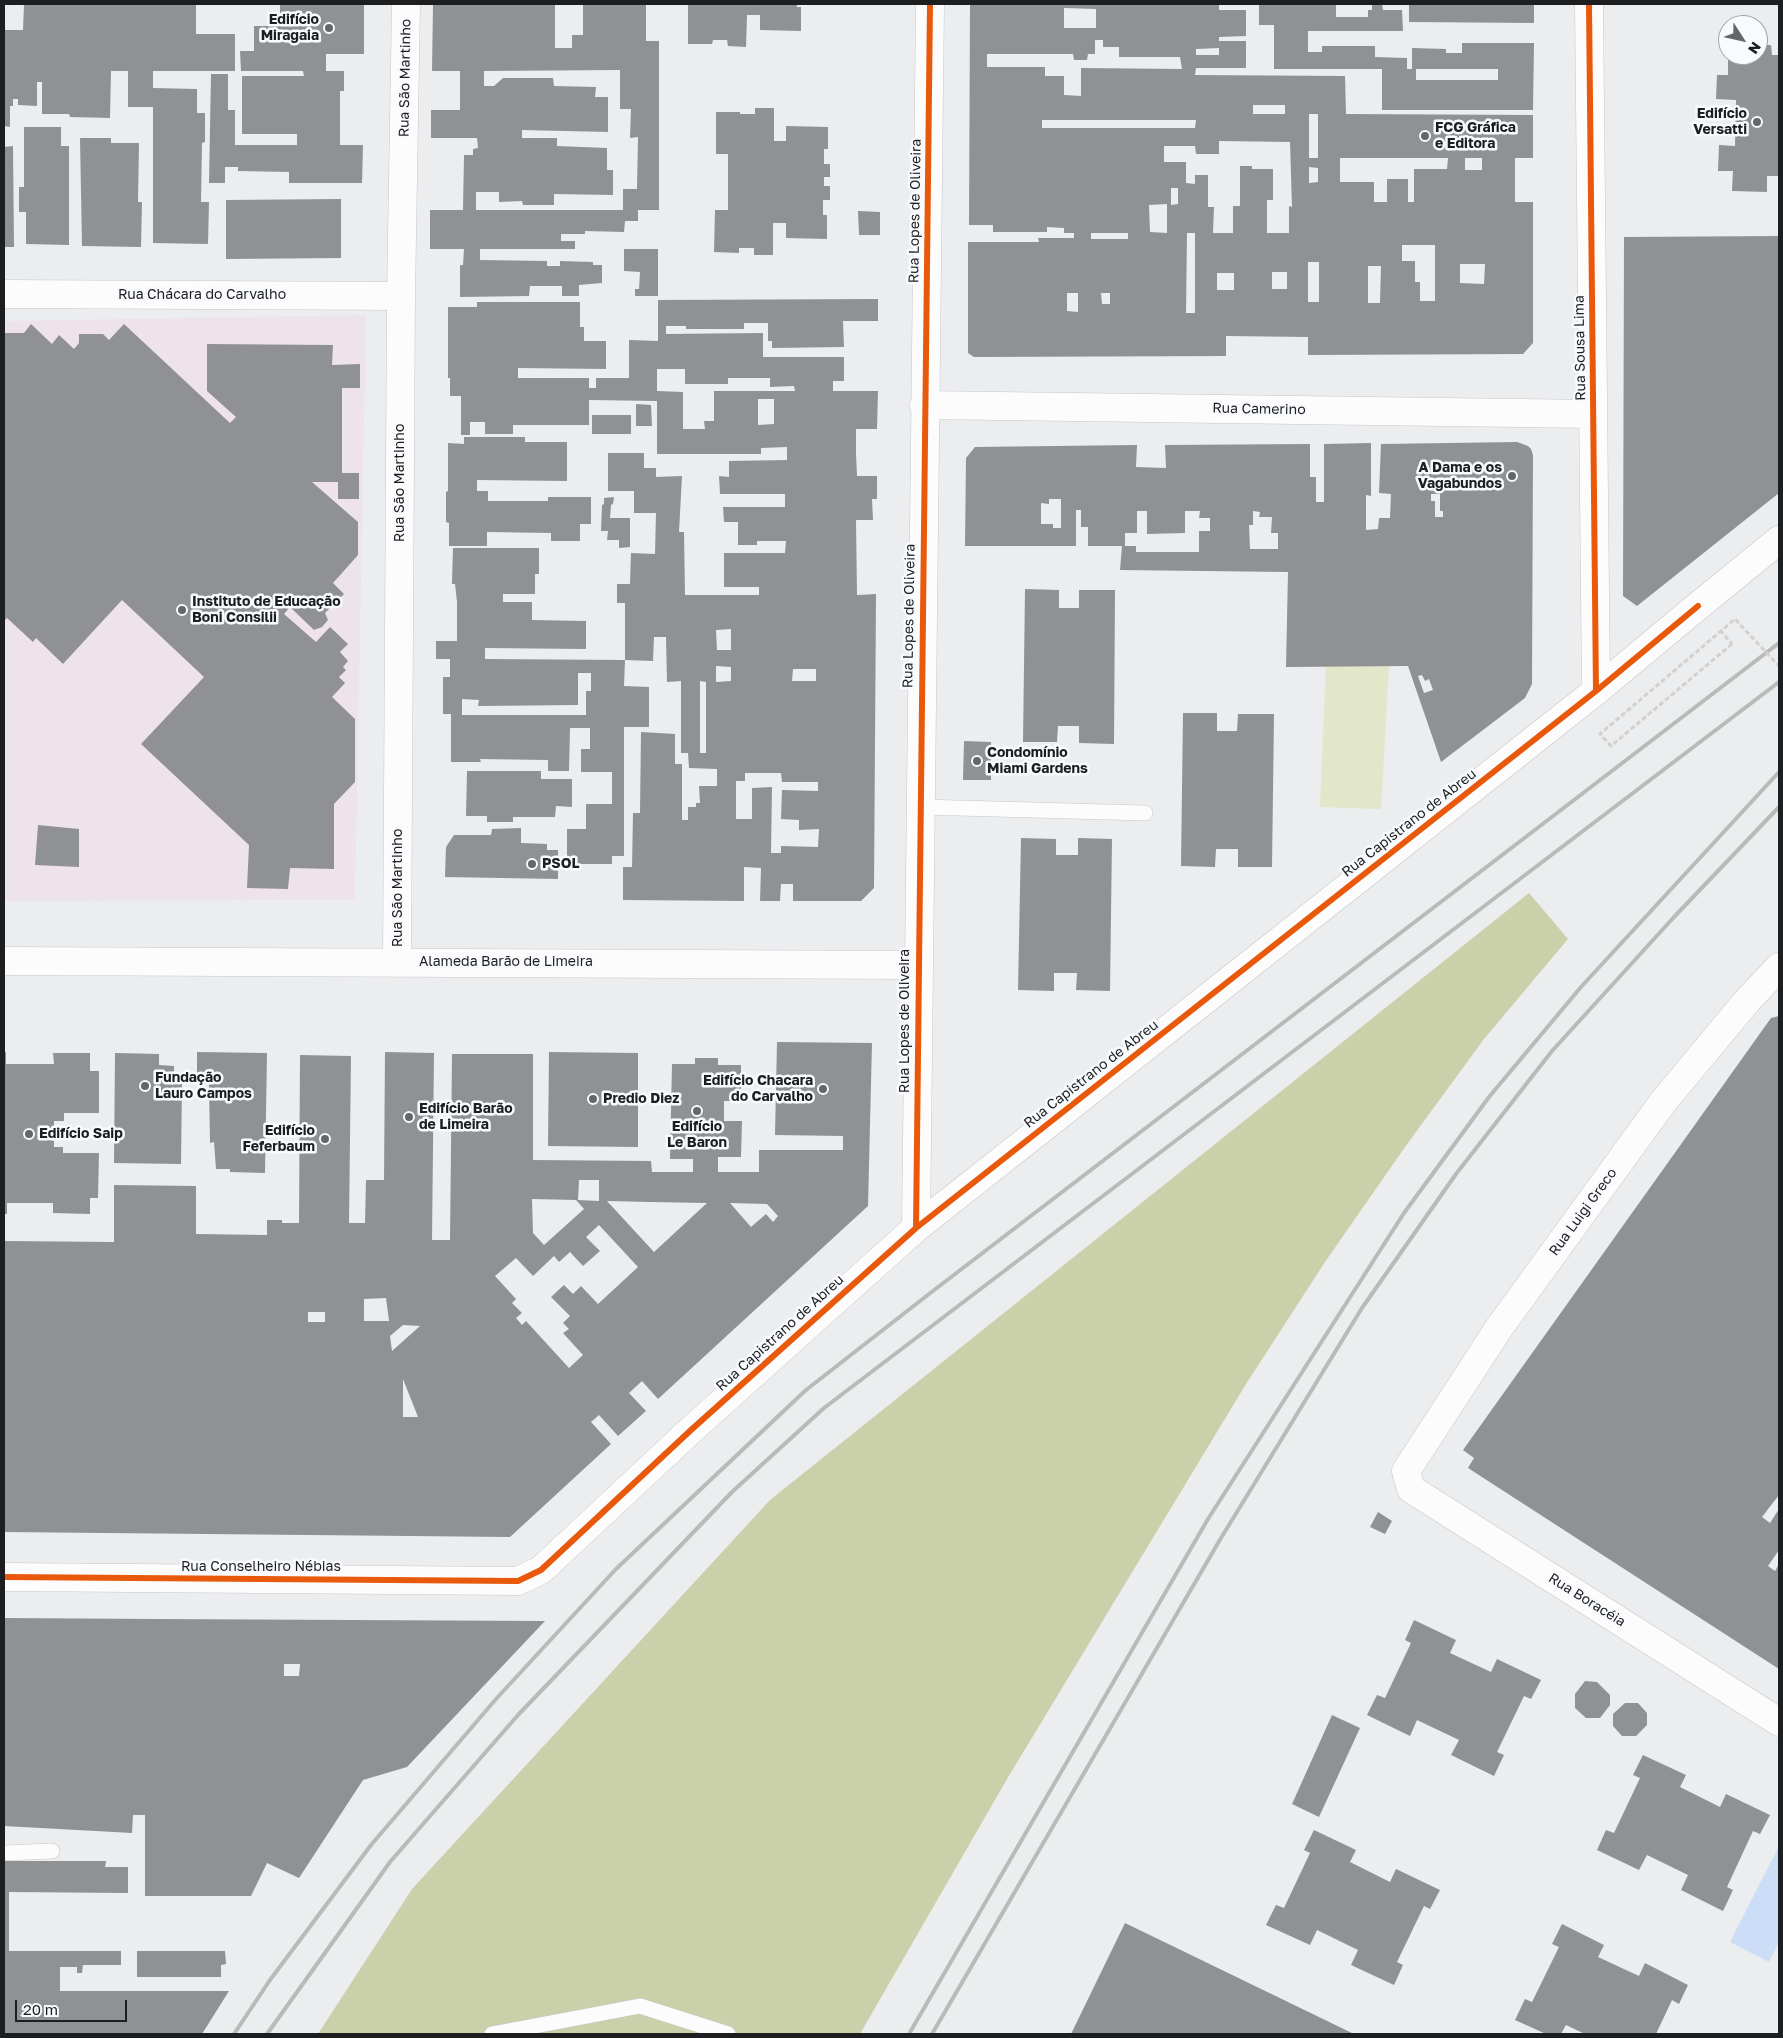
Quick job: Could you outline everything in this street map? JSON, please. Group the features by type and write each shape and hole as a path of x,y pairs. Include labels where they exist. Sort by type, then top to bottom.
{"street":[{"name":"Rua São Martinho","path":"397,962 401,296 406,4"},
{"name":"Rua Lopes de Oliveira","path":"916,1228 930,4"},
{"name":"Rua Sousa Lima","path":"1589,4 1596,691"},
{"name":"Rua Chácara do Carvalho","path":"4,294 401,296"},
{"name":"Rua Camerino","path":"924,405 1593,414"},
{"name":"Rua Capistrano de Abreu","path":"518,1581 541,1570 690,1430 916,1228 1596,691 1779,540"},
{"name":"Alameda Barão de Limeira","path":"4,961 918,965"},
{"name":"Rua Luigi Greco","path":"1406,1471 1499,1328 1663,1102 1747,1001 1779,967"},
{"name":"Rua Boracéia","path":"1406,1471 1411,1489 1779,1722"},
{"name":"Rua Conselheiro Nébias","path":"4,1577 518,1581"}],"lane":[{"path":"920,807 1145,813"},
{"path":"4,1853 52,1851"},
{"path":"492,2034 640,2006 728,2034"}],"path":[{"path":"1732,644 1611,746 1600,734 1735,619 1779,666"}],"shaded area":[{"name":"Instituto de Educação Boni Consilii","path":"366,315 355,900 4,901 4,321"}],"green space":[{"path":"1326,666 1389,666 1381,809 1320,807"},
{"path":"1529,893 1568,939 1484,1039 1405,1147 1325,1262 1246,1384 1007,1779 860,2034 318,2034 412,1889 770,1500"}],"water":[{"path":"1779,1846 1779,1942 1769,1962 1730,1942"}],"building":[{"path":"24,4 196,4 196,34 235,34 235,71 153,71 153,88 197,89 197,113 205,113 205,142 202,143 201,202 209,202 208,244 153,243 153,107 128,107 128,71 111,71 110,118 70,117 69,114 42,114 42,82 37,82 37,106 18,105 18,99 13,99 13,106 10,106 10,127 4,126 4,30 23,30"},
{"path":"280,4 364,4 364,54 326,54 326,71 344,71 344,91 340,91 340,145 363,145 362,183 289,183 289,172 238,171 238,167 225,167 225,183 209,183 211,74 228,74 228,110 235,110 235,145 297,145 297,134 242,134 242,76 304,76 303,71 241,71 240,51 254,51 254,26 280,26"},
{"path":"433,4 555,4 555,48 572,48 572,35 583,35 583,5 646,4 646,41 659,41 659,210 638,210 638,221 625,221 624,232 585,231 585,234 561,234 561,241 575,241 575,249 480,249 480,260 547,261 547,266 560,266 560,261 593,262 593,265 602,265 602,283 579,285 579,296 562,296 562,286 530,286 529,296 460,297 460,265 463,265 464,249 430,249 430,210 463,210 464,155 473,155 473,149 478,148 477,138 431,138 431,110 460,110 460,71 432,71","holes":["620,70 620,109 631,109 630,138 638,137 637,189 623,189 623,210 476,210 476,192 499,192 499,202 522,201 523,205 554,205 554,194 613,195 613,170 607,170 607,148 557,146 557,138 522,138 522,130 608,132 608,97 595,97 596,87 554,86 553,78 503,78 494,86 484,86 484,71"]},
{"path":"688,4 797,4 797,7 801,7 801,31 760,30 760,15 747,15 746,47 728,46 727,40 713,40 712,44 688,44"},
{"path":"970,4 1219,4 1219,10 1246,10 1246,36 1219,37 1219,41 1246,41 1246,68 1196,68 1195,75 1345,76 1346,114 1533,115 1533,158 1515,158 1515,202 1533,202 1533,343 1523,354 1308,355 1308,337 1226,336 1226,356 974,357 968,353 968,242 1039,242 1038,238 1074,238 1074,233 1064,233 1064,228 1047,227 1047,232 993,232 993,225 969,225","holes":["1064,8 1096,9 1096,28 1064,28","1095,40 1103,40 1103,47 1119,47 1119,57 1180,57 1182,69 1081,68 1081,96 1064,95 1064,76 1045,76 1045,67 987,67 987,54 1073,54 1074,60 1087,60 1088,54 1095,54","1219,48 1219,55 1196,55 1196,49","1253,105 1285,105 1285,114 1253,114","1309,114 1318,114 1318,158 1309,158","1042,120 1196,120 1195,128 1042,128","1219,141 1290,142 1292,207 1289,206 1289,233 1267,233 1267,200 1273,200 1273,169 1252,169 1252,166 1240,166 1240,206 1233,206 1233,233 1213,233 1214,207 1208,207 1208,175 1195,175 1195,184 1186,183 1186,162 1164,162 1164,146 1195,146 1196,154 1219,154","1340,158 1448,158 1447,169 1414,169 1414,202 1408,202 1408,179 1387,179 1387,202 1374,202 1374,182 1340,182","1465,158 1482,158 1482,170 1465,170","1309,167 1318,168 1318,182 1309,183","1171,188 1178,188 1178,204 1171,205","1167,204 1167,233 1150,232 1149,205","1091,233 1128,233 1128,239 1091,239","1187,233 1195,233 1195,313 1186,313","1402,245 1435,245 1435,301 1420,301 1420,282 1415,282 1415,261 1402,261","1308,262 1319,262 1319,302 1308,302","1460,264 1485,264 1484,284 1460,283","1368,266 1381,266 1380,303 1368,303","1272,272 1287,272 1287,289 1272,289","1217,273 1234,273 1234,290 1217,290","1067,293 1078,293 1078,312 1067,311","1101,293 1110,293 1110,304 1102,304"]},
{"path":"1259,4 1336,4 1336,17 1368,17 1368,10 1372,10 1372,4 1382,4 1383,10 1402,10 1403,31 1308,31 1308,52 1322,52 1322,46 1375,46 1375,57 1407,58 1407,69 1412,69 1412,48 1446,49 1446,53 1462,53 1462,43 1534,43 1533,110 1382,110 1382,69 1274,69 1274,25 1259,25","holes":["1416,69 1498,69 1498,80 1416,80"]},
{"path":"1409,4 1534,4 1534,23 1409,22"},
{"name":"Edifício Versatti","path":"1768,45 1771,45 1772,55 1779,55 1779,176 1767,176 1767,192 1732,191 1733,171 1718,171 1719,145 1735,146 1736,100 1716,99 1717,75 1728,75 1728,65 1768,65"},
{"path":"755,108 774,108 774,141 786,141 786,126 828,127 828,149 824,149 824,164 830,164 830,177 824,177 824,186 830,186 830,200 823,200 823,215 827,215 827,239 786,238 786,223 773,223 773,255 754,255 754,248 739,248 739,253 714,252 715,210 728,210 728,154 716,154 716,112 755,114"},
{"path":"24,127 61,127 61,146 69,146 69,245 26,244 26,212 19,212 19,187 24,187"},
{"path":"80,138 111,138 111,143 139,143 138,202 142,202 141,247 82,246"},
{"path":"13,146 14,247 4,247 4,147"},
{"path":"341,199 341,258 226,259 226,200"},
{"path":"858,211 880,212 880,235 859,235"},
{"path":"1779,236 1779,493 1637,606 1623,596 1624,237"},
{"path":"624,249 658,249 658,296 635,296 635,289 639,289 640,272 624,271"},
{"path":"878,299 878,321 843,321 844,347 772,348 772,341 768,341 768,323 744,323 744,329 686,329 686,326 666,326 666,334 763,333 763,357 844,357 844,381 833,381 833,391 878,391 877,429 856,429 857,476 877,476 877,499 872,499 873,520 856,520 857,595 876,594 874,888 861,901 793,901 793,884 781,884 780,901 760,901 761,868 744,867 744,901 623,900 623,867 632,867 633,813 640,813 641,732 675,734 675,764 682,764 682,820 688,820 688,807 696,807 696,803 700,803 699,786 717,786 717,769 689,768 688,753 681,753 681,681 667,682 666,637 654,637 653,661 625,660 625,603 617,603 617,584 630,584 631,553 655,554 656,513 634,513 634,491 608,491 608,453 644,453 644,468 656,468 656,477 682,476 679,532 684,532 685,595 759,595 759,587 724,587 724,553 785,553 786,541 757,541 757,545 738,545 738,522 724,522 723,507 785,507 785,494 720,494 719,476 729,477 729,461 787,460 787,447 761,448 761,454 657,454 657,401 589,400 589,425 513,425 513,434 485,434 485,422 470,422 470,435 461,435 461,396 450,396 450,378 448,378 448,307 477,307 477,302 580,302 580,327 584,327 584,341 606,341 606,369 518,368 518,378 589,378 589,388 596,388 596,378 629,378 629,340 658,341 658,300","holes":["657,369 685,369 685,384 728,384 728,378 770,378 770,387 794,386 795,391 714,391 714,421 704,421 705,429 683,429 683,392 657,391","758,399 774,399 774,424 758,425","731,629 731,650 717,650 716,630","716,666 731,667 731,681 716,682","793,669 816,669 816,681 792,681","700,681 706,682 706,753 700,753","745,773 781,773 782,782 818,782 818,791 782,790 781,819 799,820 799,830 819,829 818,847 781,846 781,853 771,853 772,787 752,788 752,819 736,819 736,781 745,781"]},
{"name":"Instituto de Educação Boni Consilii","path":"31,324 52,344 59,335 74,349 79,343 79,334 103,334 109,340 124,324 230,423 236,417 207,391 207,344 333,345 332,365 360,364 360,388 342,388 342,473 359,473 359,499 338,499 338,482 312,482 358,522 358,555 333,583 344,594 325,613 328,620 322,627 314,630 290,607 284,614 316,642 330,627 348,644 340,652 348,661 343,667 346,670 339,677 345,683 332,697 355,719 355,782 334,804 334,869 290,868 288,889 247,888 249,845 141,744 204,677 122,600 63,664 36,638 33,642 7,618 4,621 4,333 24,333"},
{"path":"636,404 651,405 652,426 636,426"},
{"path":"592,415 631,415 631,434 592,434"},
{"path":"464,437 525,437 525,442 567,442 567,481 477,480 477,491 488,491 488,501 548,501 548,497 591,497 591,524 580,524 580,541 551,541 551,533 487,532 487,546 449,546 449,523 446,522 448,443 464,444"},
{"path":"1517,442 1528,446 1533,455 1532,684 1525,698 1441,762 1408,666 1286,667 1288,572 1120,570 1122,546 1088,546 1088,527 1081,527 1081,510 1076,510 1076,546 965,546 966,458 975,447 1137,445 1136,467 1166,468 1165,445 1310,444 1310,477 1316,477 1316,502 1324,502 1324,444 1371,443 1371,496 1366,495 1366,530 1378,529 1379,518 1390,518 1391,494 1379,493 1381,444","holes":["1431,494 1440,494 1440,511 1443,511 1443,517 1435,517 1435,501 1431,501","1049,499 1061,499 1061,528 1053,528 1053,524 1041,524 1041,503 1049,504","1137,511 1147,511 1147,534 1185,533 1185,511 1200,511 1199,518 1210,518 1210,531 1199,531 1199,552 1136,552 1136,546 1125,546 1125,533 1137,533","1253,511 1260,512 1259,517 1272,517 1271,533 1278,533 1278,549 1250,549 1249,525 1253,525","1422,675 1425,681 1429,679 1433,690 1424,693 1418,676"]},
{"path":"614,497 610,518 630,518 630,547 619,548 619,540 607,540 608,531 601,531 604,498"},
{"path":"453,548 539,548 539,574 535,574 535,594 503,594 503,602 532,602 532,620 586,621 586,649 485,648 485,659 625,660 624,686 649,687 649,727 624,727 624,856 612,856 612,864 567,864 567,829 586,829 586,804 612,804 612,772 581,772 581,749 590,749 590,728 570,728 569,771 548,771 548,760 480,759 481,762 451,762 451,714 443,714 443,677 450,677 450,659 436,659 436,641 457,641 457,602 455,584 452,584","holes":["578,673 591,673 591,691 586,691 586,715 462,715 462,699 479,700 478,706 578,705"]},
{"path":"1025,589 1059,590 1059,608 1079,608 1079,590 1115,590 1114,744 1079,743 1079,726 1058,726 1057,742 1023,742"},
{"path":"1183,713 1217,713 1217,731 1237,731 1238,714 1274,714 1272,867 1238,867 1238,849 1216,849 1215,867 1181,866"},
{"name":"Condomínio Miami Gardens","path":"964,741 991,742 991,780 963,780"},
{"path":"467,771 541,771 541,779 572,779 572,807 556,806 555,817 513,817 513,822 487,822 487,816 466,816"},
{"path":"38,825 79,829 79,867 35,865"},
{"path":"521,828 521,843 547,844 547,850 558,850 558,879 445,877 446,847 454,835 491,835 492,829"},
{"path":"1021,838 1056,839 1056,855 1078,855 1078,838 1112,839 1110,991 1076,990 1077,973 1054,973 1054,991 1018,990"},
{"path":"1779,1016 1779,1495 1762,1517 1770,1523 1779,1509 1779,1550 1768,1566 1775,1571 1779,1564 1779,1669 1468,1468 1474,1458 1463,1450 1771,1018"},
{"path":"777,1042 872,1043 868,1206 658,1399 642,1381 629,1393 646,1411 618,1436 599,1415 591,1422 611,1444 510,1537 4,1532 4,1241 114,1242 114,1185 196,1186 196,1234 267,1235 267,1220 282,1220 282,1223 299,1223 300,1055 351,1056 349,1223 365,1223 366,1180 384,1180 385,1052 434,1053 432,1240 450,1240 452,1054 533,1054 533,1160 651,1161 652,1172 693,1172 693,1159 670,1159 672,1064 695,1064 695,1058 718,1058 718,1065 741,1065 741,1101 724,1101 724,1121 742,1121 741,1157 718,1157 718,1172 759,1172 759,1150 843,1150 843,1136 775,1135","holes":["579,1180 599,1180 599,1201 578,1200","532,1199 576,1200 584,1209 544,1245 533,1233","607,1201 651,1202 707,1203 654,1252","730,1203 767,1204 778,1216 773,1222 766,1214 751,1227","599,1225 638,1267 598,1304 581,1286 573,1294 564,1285 551,1297 570,1316 563,1323 569,1329 563,1333 583,1355 569,1368 526,1321 522,1325 516,1318 522,1313 512,1303 516,1299 495,1276 516,1258 533,1276 554,1256 559,1262 570,1252 583,1266 600,1251 586,1237","386,1298 389,1321 364,1321 364,1299","308,1312 325,1312 325,1322 308,1322","403,1325 420,1326 392,1351 390,1336","403,1379 418,1417 403,1417"]},
{"name":"Edifício Saip","path":"4,1052 6,1052 6,1064 54,1064 53,1053 90,1053 90,1071 99,1071 99,1113 64,1113 64,1121 54,1121 54,1147 63,1147 63,1153 99,1153 98,1198 90,1198 90,1214 53,1213 53,1203 7,1203 7,1214 4,1214"},
{"path":"197,1052 267,1053 265,1173 230,1172 230,1169 216,1169 214,1142 210,1143 209,1084 197,1084"},
{"name":"Predio Diez","path":"549,1052 638,1053 638,1147 548,1146"},
{"path":"115,1053 159,1054 159,1065 174,1066 174,1083 182,1083 181,1164 114,1163"},
{"path":"1378,1512 1392,1521 1385,1534 1370,1527"},
{"path":"4,1618 545,1621 407,1767 363,1780 299,1878 267,1863 251,1896 145,1896 145,1815 133,1815 132,1833 4,1826","holes":["284,1664 300,1664 299,1676 284,1676"]},
{"path":"1414,1620 1456,1640 1450,1653 1491,1672 1497,1659 1541,1680 1531,1699 1524,1696 1497,1752 1504,1755 1494,1776 1451,1755 1459,1740 1417,1720 1410,1736 1367,1715 1377,1695 1385,1698 1411,1643 1405,1640"},
{"path":"1585,1681 1597,1682 1610,1695 1610,1705 1600,1718 1586,1718 1575,1708 1575,1694"},
{"path":"1625,1703 1638,1703 1647,1713 1647,1725 1636,1736 1622,1736 1613,1726 1613,1714"},
{"path":"1332,1715 1360,1728 1319,1817 1292,1804"},
{"path":"1643,1755 1686,1775 1680,1787 1720,1807 1726,1794 1770,1815 1760,1834 1753,1831 1727,1887 1733,1890 1723,1911 1681,1890 1688,1875 1647,1855 1639,1870 1597,1850 1606,1830 1614,1833 1640,1778 1633,1775"},
{"path":"1314,1830 1356,1850 1350,1862 1390,1882 1396,1869 1440,1890 1430,1909 1424,1906 1397,1962 1403,1965 1394,1985 1351,1965 1358,1950 1317,1930 1310,1945 1266,1925 1276,1905 1284,1908 1310,1853 1304,1850"},
{"path":"4,1861 106,1861 105,1867 128,1867 128,1893 9,1892 9,1951 121,1951 121,1965 83,1965 82,1973 77,1973 77,1967 60,1967 60,1991 229,1991 202,2034 4,2034"},
{"path":"1125,1923 1354,2034 1071,2034"},
{"path":"1562,1924 1604,1945 1598,1957 1639,1976 1645,1963 1688,1985 1679,2004 1672,2000 1656,2034 1585,2034 1566,2025 1561,2034 1546,2034 1515,2020 1525,1999 1532,2002 1559,1947 1552,1944"},
{"path":"137,1951 225,1951 226,1964 221,1965 221,1977 137,1977"}],"railway":[{"path":"234,2034 270,1980 371,1845 496,1699 616,1569 806,1390 1779,643"},
{"path":"267,2034 390,1862 518,1715 732,1492 824,1408 1779,682"},
{"path":"909,2034 1208,1519 1404,1213 1489,1097 1581,987 1779,772"},
{"path":"932,2034 1221,1538 1362,1308 1456,1174 1552,1051 1674,917 1779,807"}],"cycle path":[{"path":"916,1228 930,4"},
{"path":"1589,4 1596,691"},
{"path":"4,1577 518,1581 541,1570 691,1430 916,1228 1596,691 1698,606"}],"place":[{"name":"Edifício Miragaia","path":"329,28"},
{"name":"Edifício Versatti","path":"1757,122"},
{"name":"FCG Gráfica e Editora","path":"1425,136"},
{"name":"A Dama e os Vagabundos","path":"1512,476"},
{"name":"Instituto de Educação Boni Consilii","path":"182,610"},
{"name":"Condomínio Miami Gardens","path":"977,761"},
{"name":"PSOL","path":"532,864"},
{"name":"Fundação Lauro Campos","path":"145,1086"},
{"name":"Edifício Chacara do Carvalho","path":"823,1089"},
{"name":"Predio Diez","path":"593,1099"},
{"name":"Edifício Le Baron","path":"697,1111"},
{"name":"Edifício Barão de Limeira","path":"409,1117"},
{"name":"Edifício Saip","path":"29,1134"},
{"name":"Edifício Feferbaum","path":"325,1139"}]}
